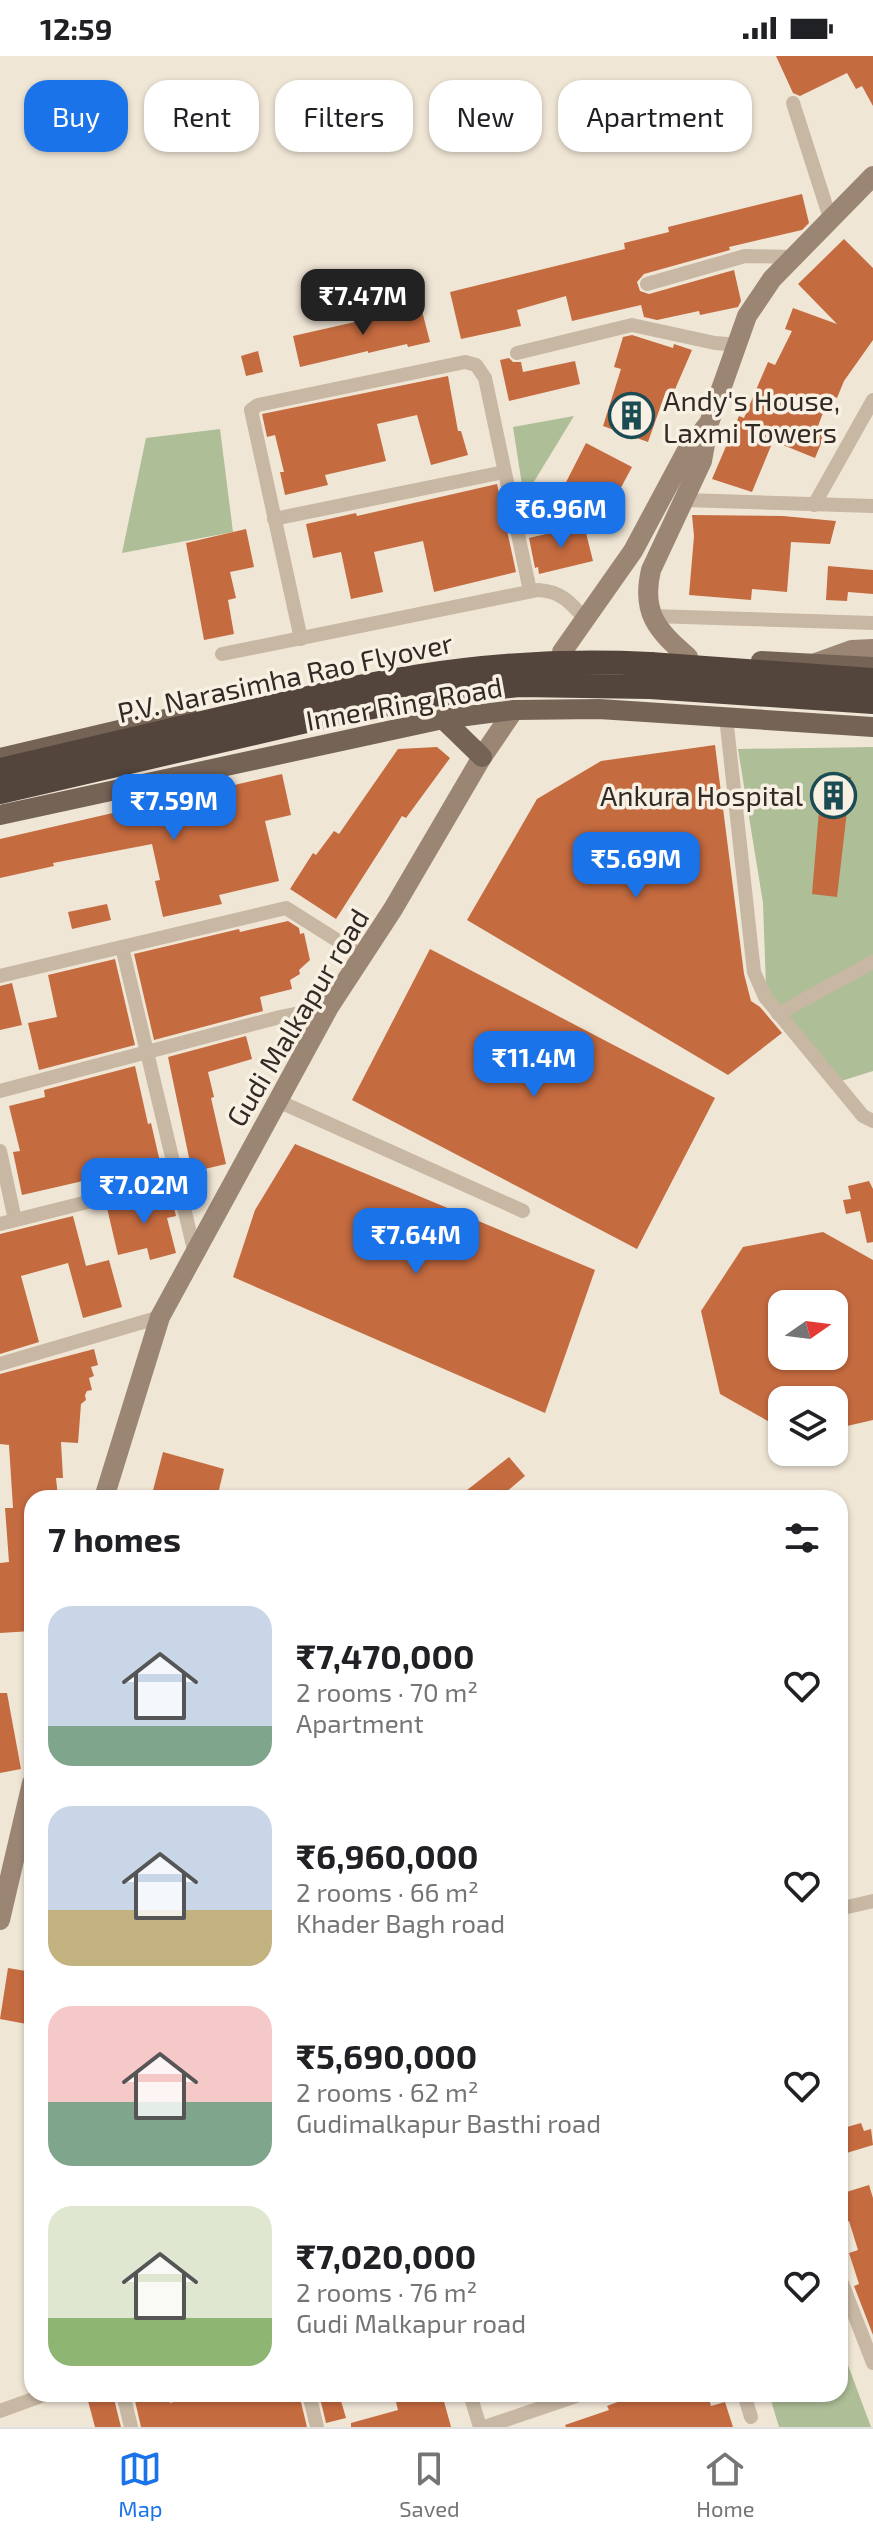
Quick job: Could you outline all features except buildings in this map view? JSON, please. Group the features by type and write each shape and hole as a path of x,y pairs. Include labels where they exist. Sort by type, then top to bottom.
{"highway":[{"name":"P.V. Narasimha Rao Flyover","path":"0,770 373,684 471,668 529,663 608,662 873,680"},
{"name":"P.V. Narasimha Rao Flyover","path":"0,792 431,695 519,685 606,685 873,702"}],"main road":[{"name":"Inner Ring Road","path":"0,758 72,739 409,667 562,652 873,667"},
{"path":"599,709 593,694 596,669 610,653"},
{"name":"Inner Ring Road","path":"0,815 443,719 514,710 599,709 873,727"},
{"path":"443,719 482,757"}],"street":[{"path":"793,103 830,218"},
{"path":"688,657 655,625 649,604 651,570 702,461 709,423 747,316 772,279 873,176"},
{"path":"647,284 745,256 793,257"},
{"path":"517,353 632,325 715,343 739,345"},
{"path":"301,639 250,417 253,407 435,368 465,362 481,370 530,591"},
{"path":"814,505 873,400"},
{"path":"562,652 633,551 686,452 709,423"},
{"path":"274,519 504,472"},
{"path":"685,500 873,506"},
{"path":"222,654 530,591 556,592 585,619"},
{"path":"652,616 873,623"},
{"path":"816,663 852,650 873,649"},
{"name":"Gudi Malkapur road","path":"106,1490 160,1317 329,1007 393,909 482,757 514,710"},
{"path":"726,717 754,972 765,997 778,1014 863,1116 873,1121"},
{"path":"0,976 286,908 362,956"},
{"path":"122,947 195,1254"},
{"path":"778,1014 873,962"},
{"path":"0,1091 280,1017 329,1007"},
{"path":"278,1101 523,1211"},
{"path":"0,1151 7,1222 175,1180"},
{"path":"0,1364 160,1317"},
{"path":"0,1920 24,1817"},
{"path":"848,1907 873,1901"},
{"path":"848,2299 873,2363"},
{"path":"0,2411 25,2402"},
{"path":"125,2402 131,2427"},
{"path":"311,2402 317,2427"},
{"path":"473,2402 482,2427 558,2402"},
{"path":"746,2402 751,2417"}],"green space":[{"path":"574,416 524,498 513,427"},
{"path":"220,429 233,532 122,553 146,438"},
{"path":"873,747 873,1071 835,1083 766,987 763,903 738,749"},
{"path":"848,2365 871,2427 779,2427 771,2402 848,2402"}],"place":[{"name":"Andy's House, Laxmi Towers","path":"632,416"},
{"name":"Ankura Hospital","path":"834,795"}]}
